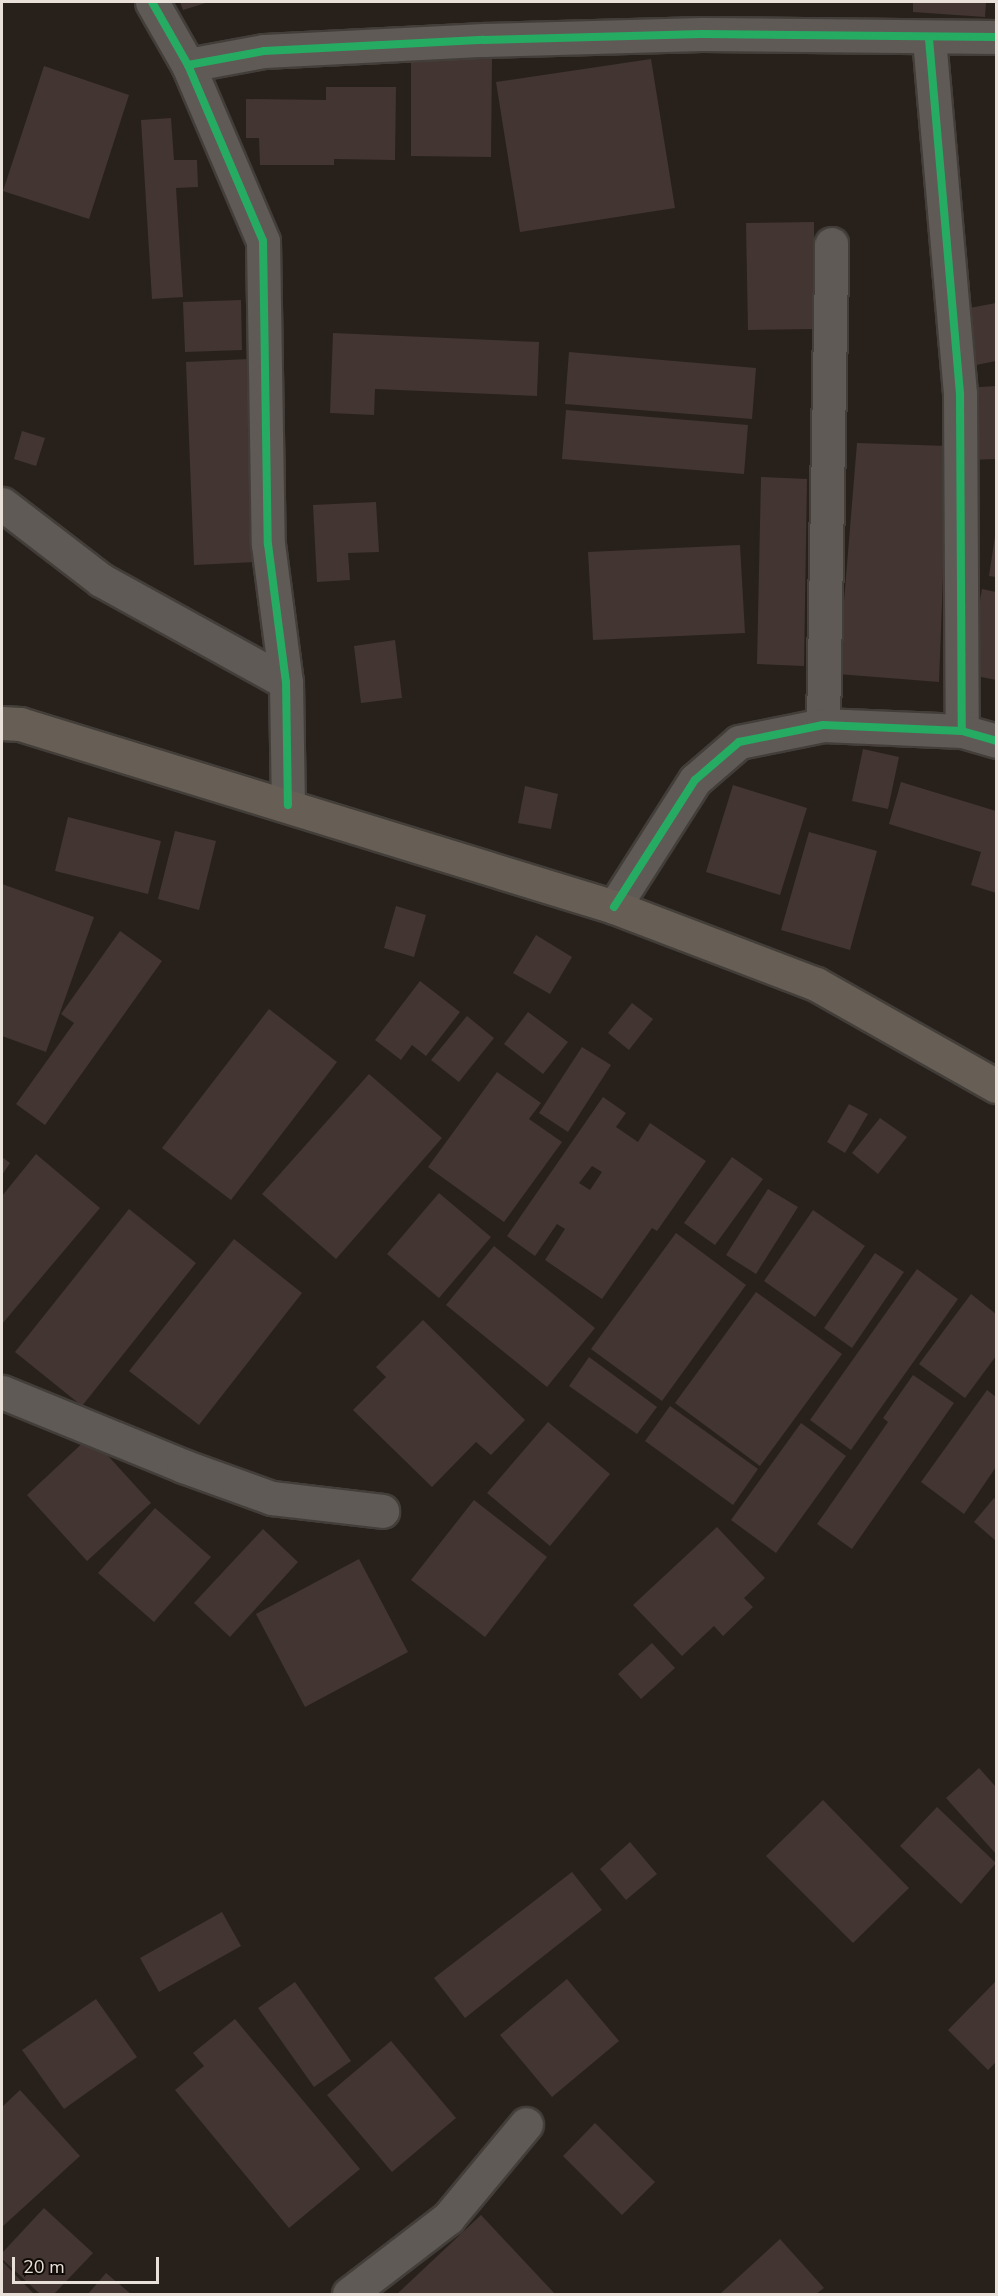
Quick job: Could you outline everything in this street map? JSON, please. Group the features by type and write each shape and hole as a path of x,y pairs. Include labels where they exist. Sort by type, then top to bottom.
{"main road":[{"path":"2,723 20,724 614,907 816,984 996,1086"}],"street":[{"path":"152,2 188,65 263,240 268,544 286,682 288,805"},
{"path":"188,65 311,47 484,40 702,34 929,39 996,37"},
{"path":"929,39 960,394 962,731"},
{"path":"823,724 831,244"},
{"path":"2,504 101,580 286,682"},
{"path":"614,907 695,780 739,742 823,724 962,731 996,741"},
{"path":"2,1392 183,1466 272,1498 382,1511"},
{"path":"349,2295 448,2218 526,2124"}],"building":[{"path":"180,2 209,2 183,10"},
{"path":"913,2 986,2 985,17 913,12"},
{"path":"411,56 492,57 491,157 411,156"},
{"path":"651,59 675,208 520,232 496,82"},
{"path":"44,66 129,95 89,219 3,191"},
{"path":"326,87 396,87 395,160 334,159 334,165 260,165 259,138 246,138 246,99 326,100"},
{"path":"171,118 174,160 197,160 198,187 176,188 183,297 152,299 141,120"},
{"path":"814,222 814,329 748,330 746,223"},
{"path":"241,300 242,350 185,352 183,302"},
{"path":"996,303 996,361 971,366 959,310"},
{"path":"333,333 539,342 537,396 375,389 374,415 330,413"},
{"path":"569,352 756,368 752,419 565,404"},
{"path":"249,359 258,562 194,565 186,362"},
{"path":"996,386 996,459 968,460 965,388"},
{"path":"566,410 748,425 744,474 562,459"},
{"path":"22,431 45,438 36,466 14,459"},
{"path":"857,443 948,446 939,682 838,674"},
{"path":"761,477 807,479 804,666 757,664"},
{"path":"376,502 379,552 348,553 350,580 317,582 313,505"},
{"path":"996,536 996,577 989,576"},
{"path":"740,545 745,633 593,640 588,552"},
{"path":"982,589 996,592 996,680 967,674"},
{"path":"395,640 402,698 361,703 354,646"},
{"path":"863,749 899,757 888,809 852,801"},
{"path":"901,782 996,811 996,893 971,885 981,852 889,824"},
{"path":"733,785 807,808 780,895 706,872"},
{"path":"525,786 558,794 551,829 518,823"},
{"path":"68,817 161,841 148,894 55,871"},
{"path":"175,831 216,841 199,910 158,899"},
{"path":"809,832 877,851 850,950 781,930"},
{"path":"2,884 94,917 46,1052 2,1036"},
{"path":"396,906 426,915 414,957 384,948"},
{"path":"120,931 162,961 45,1125 16,1104 74,1023 61,1014"},
{"path":"536,935 572,957 550,994 513,973"},
{"path":"420,981 460,1012 426,1056 412,1045 401,1060 375,1040"},
{"path":"632,1003 653,1019 629,1050 608,1033"},
{"path":"269,1009 337,1062 231,1200 162,1148"},
{"path":"528,1012 568,1042 543,1074 504,1044"},
{"path":"467,1016 494,1038 459,1082 431,1060"},
{"path":"582,1047 611,1065 568,1132 539,1113"},
{"path":"497,1072 541,1103 529,1119 562,1142 504,1222 428,1167"},
{"path":"369,1074 442,1138 336,1259 262,1194"},
{"path":"603,1097 626,1113 616,1127 638,1142 650,1123 706,1161 657,1231 652,1228 602,1299 545,1260 565,1229 557,1224 535,1256 507,1236","holes":["592,1166 602,1172 590,1190 579,1183"]},
{"path":"849,1104 868,1114 845,1153 827,1142"},
{"path":"880,1118 907,1137 878,1174 852,1153"},
{"path":"36,1154 100,1208 2,1324 2,1196"},
{"path":"2,1157 10,1163 2,1175"},
{"path":"732,1157 763,1179 715,1245 684,1223"},
{"path":"768,1189 798,1207 756,1274 726,1255"},
{"path":"439,1193 491,1237 439,1298 387,1254"},
{"path":"129,1209 196,1263 82,1406 15,1352"},
{"path":"813,1210 865,1246 815,1317 764,1281"},
{"path":"676,1233 746,1285 662,1401 591,1349"},
{"path":"234,1239 302,1293 199,1425 129,1371"},
{"path":"494,1246 595,1328 547,1387 446,1305"},
{"path":"875,1253 904,1272 852,1348 824,1328"},
{"path":"917,1269 958,1299 851,1450 810,1420"},
{"path":"756,1292 842,1354 760,1466 675,1403"},
{"path":"971,1294 996,1314 996,1356 965,1398 919,1364"},
{"path":"423,1320 525,1420 491,1455 476,1442 432,1487 353,1410 386,1377 376,1367"},
{"path":"589,1357 657,1407 637,1434 569,1386"},
{"path":"913,1375 954,1403 852,1549 817,1524 888,1422 883,1418"},
{"path":"987,1390 996,1397 996,1467 964,1514 921,1482"},
{"path":"670,1406 758,1469 733,1505 645,1441"},
{"path":"548,1422 610,1474 550,1546 487,1493"},
{"path":"801,1423 846,1456 776,1553 731,1520"},
{"path":"90,1436 151,1503 87,1561 27,1495"},
{"path":"994,1498 996,1500 996,1541 974,1522"},
{"path":"474,1500 547,1557 485,1637 411,1580"},
{"path":"155,1508 211,1557 154,1622 98,1573"},
{"path":"717,1527 765,1578 744,1598 753,1607 723,1636 714,1626 682,1656 633,1605"},
{"path":"263,1529 298,1562 230,1637 194,1603"},
{"path":"359,1559 408,1652 305,1707 256,1614"},
{"path":"652,1643 675,1668 641,1699 618,1674"},
{"path":"979,1768 996,1787 996,1854 946,1798"},
{"path":"823,1800 909,1888 853,1943 766,1856"},
{"path":"937,1807 996,1863 961,1904 900,1846"},
{"path":"630,1842 657,1874 626,1900 600,1869"},
{"path":"572,1872 602,1910 465,2018 434,1978"},
{"path":"222,1912 241,1946 159,1992 140,1958"},
{"path":"567,1979 619,2041 552,2097 500,2035"},
{"path":"996,1981 996,2062 988,2070 948,2030"},
{"path":"295,1982 351,2061 314,2087 258,2008"},
{"path":"96,1999 137,2057 64,2109 22,2050"},
{"path":"235,2019 360,2169 289,2228 175,2090 204,2066 193,2053"},
{"path":"391,2041 456,2118 392,2172 327,2095"},
{"path":"20,2090 80,2156 2,2227 2,2107"},
{"path":"595,2123 655,2182 622,2215 563,2156"},
{"path":"44,2208 93,2253 54,2294 40,2294 2,2259 2,2253"},
{"path":"481,2215 555,2294 397,2294"},
{"path":"780,2239 824,2288 816,2294 720,2294"},
{"path":"2,2261 34,2294 2,2294"},
{"path":"106,2273 131,2294 88,2294"}],"cycle path":[{"path":"152,2 188,65 263,241 268,544 286,682 288,805"},
{"path":"188,65 264,51 484,40 702,34 996,37"},
{"path":"929,39 960,394 962,731"},
{"path":"614,907 695,780 739,742 823,725 962,731 996,741"}]}
